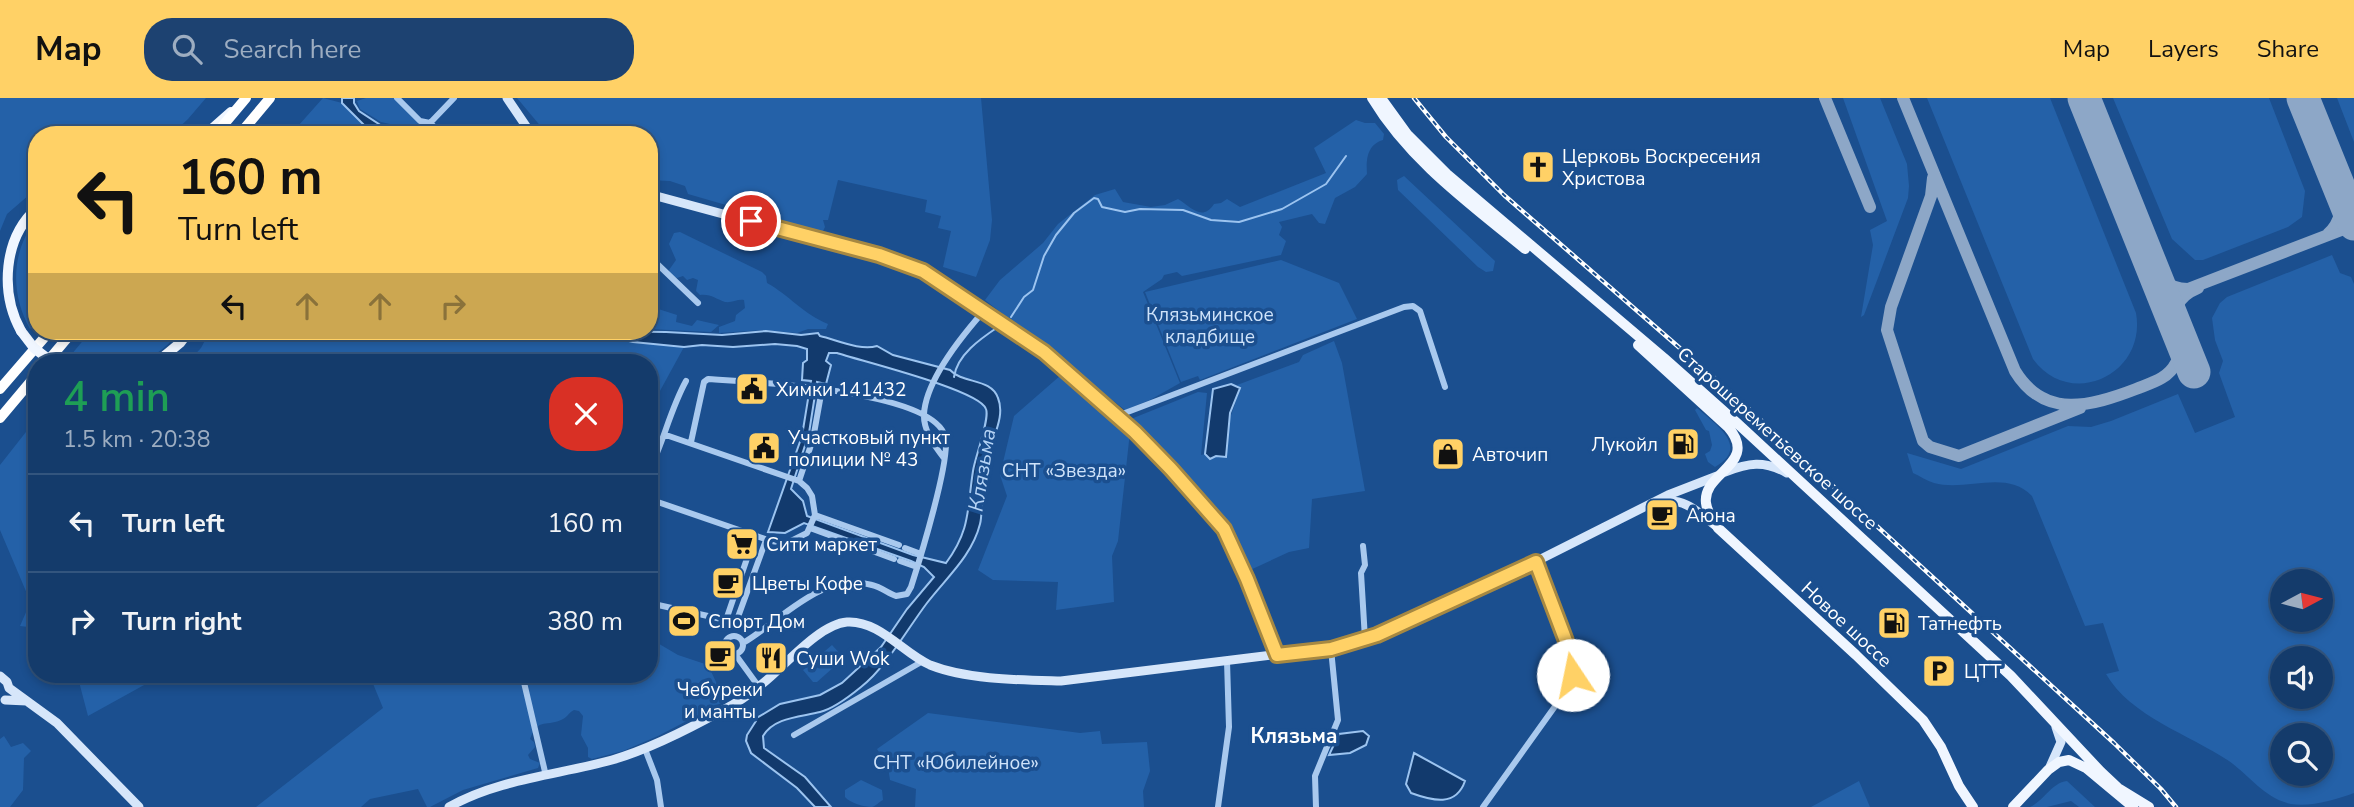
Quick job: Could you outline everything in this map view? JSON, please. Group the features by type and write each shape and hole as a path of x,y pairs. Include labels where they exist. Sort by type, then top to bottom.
{"highway":[{"path":"247,126 270,98"},
{"path":"222,126 244,100"},
{"path":"30,354 42,340"},
{"path":"55,354 67,340"},
{"path":"0,389 28,357"},
{"path":"0,418 28,385"}],"main road":[{"path":"507,98 526,126"},
{"name":"Старошереметьевское шоссе","path":"1372,98 1395,132 1425,167 1606,318 1728,427 1735,438 1736,455 1721,474"},
{"name":"Старошереметьевское шоссе","path":"1381,98 1407,134 1432,160 1664,358 2001,667 2118,788 2149,807"},
{"path":"215,126 244,100"},
{"path":"658,196 906,264 940,281 1044,352 1117,416 1171,469 1224,529 1277,655"},
{"path":"28,220 18,234 7,272 9,300 21,331 40,354"},
{"path":"167,354 183,340"},
{"path":"449,807 483,792 610,761 645,749 723,710 761,686 807,645 832,627 854,622 866,625 923,661 946,670 1027,680 1061,681 1331,649 1365,639 1536,562 1693,484 1761,462 1776,466 1797,479"},
{"name":"Новое шоссе","path":"1721,474 1708,490 1706,503 1718,528 1923,720 1941,747 1966,807"},
{"path":"1656,503 1681,502 1691,506 1718,528"},
{"path":"0,676 9,688 57,723 139,807"},
{"path":"9,688 2,702 29,701"},
{"path":"2048,770 2061,742 2049,717"},
{"path":"2015,806 2048,770 2059,762 2069,760 2086,768 2133,807"},
{"path":"1959,786 1973,807"}],"street":[{"path":"397,98 420,121 433,126"},
{"path":"430,123 454,98"},
{"path":"658,265 698,303"},
{"path":"1117,416 1404,307 1413,306 1420,311 1445,387"},
{"path":"944,458 931,438 924,413 931,390 948,357 983,312"},
{"path":"691,442 705,380 820,388 899,405 924,413 935,420 943,430 946,441 921,554 911,587 904,596 892,596 879,587 865,583 838,584 810,596 743,643"},
{"path":"658,452 666,435 673,405 686,381"},
{"path":"794,479 813,439 820,388"},
{"path":"658,502 779,543 801,537 811,527 815,517 812,496 807,488 794,479 666,435"},
{"path":"815,517 921,554"},
{"path":"811,527 917,567"},
{"path":"731,636 726,623 755,535"},
{"path":"658,605 726,623 738,617 766,540"},
{"path":"1363,546 1364,565 1361,573 1365,639"},
{"path":"1483,807 1566,691 1573,675 1566,641 1536,562"},
{"path":"731,636 740,638 743,643 742,650 736,653"},
{"path":"731,636 725,647 736,653 761,686"},
{"path":"1316,807 1315,776 1338,720 1331,649"},
{"path":"794,735 923,661"},
{"path":"1218,807 1229,727 1227,661"},
{"path":"524,683 546,776"},
{"path":"645,749 657,780 661,807"}],"green space":[{"path":"0,98 206,98 181,126 28,126 28,196 7,214 0,231"},
{"path":"323,98 342,103 365,126 298,126"},
{"path":"366,98 394,98 428,126 399,126 381,122 360,109 357,101"},
{"path":"517,98 981,98 992,220 990,240 976,277 943,267 951,231 938,228 941,216 925,212 927,200 838,180 828,220 823,220 825,227 822,233 688,194 685,186 658,180 658,126 540,126"},
{"path":"1843,98 1880,98 1907,164 1909,186 1908,198 1861,317 1873,245 1870,230 1887,221"},
{"path":"1927,98 2050,98 2136,313 2136,335 2130,354 2118,368 2102,378 2085,383 2066,382 2048,374 2033,359"},
{"path":"2113,98 2269,98 2305,191 2302,217 2288,227 2203,260 2195,260 2172,239"},
{"path":"2337,98 2354,98 2354,142"},
{"path":"1356,120 1375,123 1384,134 1383,140 1374,145 1369,153 1367,174 1355,187 1335,198 1325,224 1319,223 1312,214 1279,222 1282,227 1279,235 1286,241 1281,255 1182,276 1177,272 1164,275 1143,292 1180,383 1150,400 1125,410 985,300 1000,280 1043,243 1058,224 1095,195 1115,189 1123,202 1151,207 1178,199 1201,212 1227,199 1240,207 1326,173 1314,148"},
{"path":"1404,176 1495,261 1493,271 1486,272 1478,267 1398,190 1397,180"},
{"path":"28,231 28,325 17,287 16,272 22,244"},
{"path":"680,232 762,272 767,283 828,324 826,329 808,329 797,333 763,330 719,333 719,327 735,321 736,315 745,308 744,300 725,302 700,295 696,291 698,280 671,275 669,270 676,260 669,244 674,233"},
{"path":"2332,255 2340,273 2351,277 2354,284 2354,793 2323,802 2291,804 2273,797 2229,761 2162,724 2130,702 2106,674 2119,671 2103,623 2085,626 2032,496 2022,488 1998,482 1946,485 1931,482 1913,473 1907,453 1961,469 2068,426 2091,427 2178,394 2195,433 2235,417 2219,373 2223,361 2215,340 2212,318 2220,303 2227,297"},
{"name":"Клязьминское кладбище","path":"1281,260 1339,283 1357,319 1200,380 1198,376 1181,382 1145,292"},
{"path":"658,309 677,315 676,322 692,326 697,320 719,325 711,332 658,329"},
{"path":"84,340 172,340 156,354 72,354"},
{"path":"205,340 624,340 684,347 658,395 658,354 195,354"},
{"path":"1334,341 1342,363 1365,491 1312,499 1309,548 1289,552 1248,571 1214,509 1131,419 1198,392 1207,393 1201,455 1205,454 1210,459 1234,406 1240,388 1237,385 1299,362 1303,355"},
{"name":"СНТ «Звезда»","path":"1061,375 1130,432 1118,541 1112,556 1114,602 1056,610 1058,582 993,580 978,570 1007,496 1000,475 1014,416"},
{"path":"1697,408 1720,428 1730,444 1730,452 1715,467 1708,462 1705,454 1710,451 1712,445 1709,431 1695,410"},
{"path":"28,429 28,596 0,530 0,465"},
{"path":"28,596 28,627 20,626 27,610"},
{"path":"658,643 678,655 708,665 725,701 658,736 623,751 592,759 588,757 588,748 581,735 583,716 574,710 563,719 542,724 533,732 530,739 535,747 528,755 530,759 540,763 538,768 463,790 430,807 427,807 418,789 370,799 361,807 256,807 383,708 373,683 658,683"},
{"path":"832,645 844,658 817,682 813,682 803,670"},
{"path":"79,683 148,683 88,716"},
{"name":"СНТ «Юбилейное»","path":"928,713 1080,733 1100,731 1102,744 1147,742 1150,771 1143,791 1144,807 915,807 916,789 890,780 888,767 877,749"},
{"path":"4,736 11,747 23,743 31,751 24,758 23,790 10,807 0,807 0,739"},
{"path":"861,780 882,790 883,800 872,807 847,799 845,790"},
{"path":"1859,781 1870,807 1811,807"},
{"path":"2067,781 2095,807 2079,807 2071,801 2047,807 2030,807 2061,782"}],"water":[{"path":"342,98 354,98 359,111 382,126 365,126 342,103"},
{"path":"766,331 801,335 818,333 820,336 856,346 877,346 893,355 950,370 989,387 1000,404 1000,418 985,469 981,521 971,546 958,566 870,679 830,708 781,721 763,736 764,748 805,777 831,807 815,807 797,788 751,753 746,741 747,735 755,719 780,704 820,695 842,683 881,647 907,609 934,577 924,567 911,561 804,523 785,533 768,532 802,436 811,381 802,380 807,349 775,344 684,347 624,340 658,340 658,332 722,335","holes":["829,353 893,369 964,393 979,401 986,409 986,421 973,471 964,529 946,563 913,555 807,516 803,501 791,489 809,433 817,382 826,384 831,365 826,361"]},
{"path":"1231,384 1240,388 1230,413 1226,457 1216,456 1210,459 1205,454 1213,389"},
{"path":"1363,731 1369,736 1366,745 1350,753 1329,755 1339,734"},
{"path":"1414,753 1465,781 1456,795 1435,800 1411,793 1406,784"}],"waterway":[{"path":"1011,317 1024,297 1033,290 1044,256 1056,235 1074,213 1094,198 1098,199 1102,207 1125,212 1140,209 1183,210 1211,220 1239,222 1282,209 1326,184 1346,156"},
{"path":"954,377 964,355 998,327"}],"taxiway":[{"path":"1825,98 1870,207"},
{"path":"1903,98 2015,371 2027,387 2040,397 2055,403 2086,404 2119,395 2164,377 2173,368 2179,352 2176,322 2179,303 2185,295 2198,288"},
{"path":"1933,178 1931,196 1891,307 1887,330 1923,441 1930,447 1959,456 2080,408"},
{"path":"2328,234 2340,213 2340,189 2354,204"},
{"path":"2147,256 2163,280 2173,287 2188,289 2354,225"}],"runway":[{"path":"2084,98 2194,372"},
{"path":"2303,98 2354,224"}],"railway":[{"path":"1414,98 1446,137 1504,195 1728,390 2114,743 2176,807"}],"place":[{"name":"Церковь Воскресения Христова","path":"1538,167"},
{"name":"Химки 141432","path":"752,389"},
{"name":"Лукойл","path":"1683,444"},
{"name":"Участковый пункт полиции № 43","path":"764,448"},
{"name":"Авточип","path":"1448,454"},
{"name":"Аюна","path":"1662,515"},
{"name":"Сити маркет","path":"742,544"},
{"name":"Цветы Кофе","path":"728,583"},
{"name":"Спорт Дом","path":"684,621"},
{"name":"Татнефть","path":"1894,623"},
{"name":"Чебуреки и манты","path":"720,656"},
{"name":"Суши Wok","path":"771,658"},
{"name":"ЦТТ","path":"1939,671"}],"district":[{"name":"Клязьма","path":"1294,736"}],"route":[{"path":"751,221 879,255 923,271 1044,352 1135,432 1224,529 1277,655 1346,646 1377,635 1536,562 1566,641 1573,675"}]}
